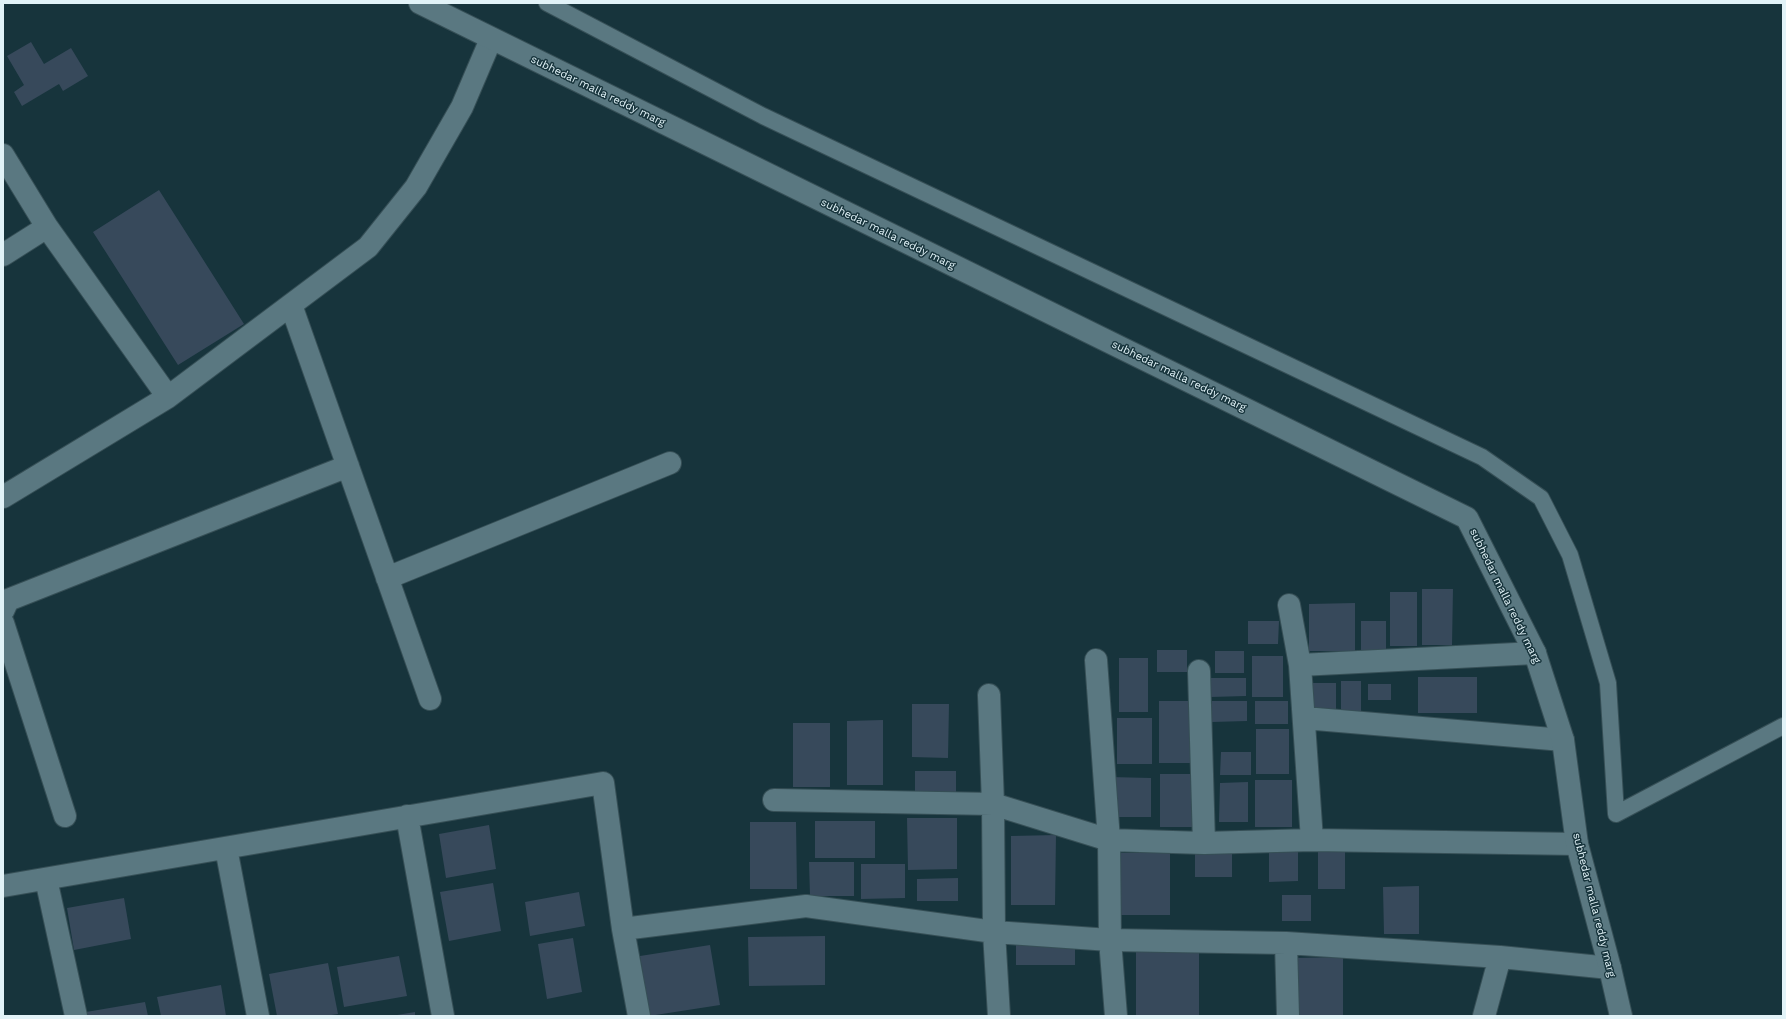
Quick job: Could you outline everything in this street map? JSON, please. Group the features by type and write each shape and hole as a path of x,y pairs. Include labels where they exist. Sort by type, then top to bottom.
{"street":[{"name":"subhedar malla reddy marg","path":"420,3 1468,518 1535,653 1563,740 1577,844 1610,968 1621,1016"},
{"path":"3,497 168,397 368,247 416,187 462,107 491,39"},
{"path":"3,155 47,227 168,397"},
{"path":"3,254 47,227"},
{"path":"291,305 430,699"},
{"path":"387,578 670,463"},
{"path":"3,611 8,600 348,466"},
{"path":"1289,605 1300,665 1312,840"},
{"path":"3,623 8,660 65,816"},
{"path":"1300,665 1535,653"},
{"path":"1096,660 1109,840 1110,940 1116,1016"},
{"path":"1199,671 1204,842"},
{"path":"989,695 993,804 994,932 999,1016"},
{"path":"1304,718 1563,740"},
{"path":"3,886 603,783 623,929 639,1016"},
{"path":"774,800 993,804 1109,840 1204,842 1312,840 1577,844"},
{"path":"407,816 443,1016"},
{"path":"226,848 258,1016"},
{"path":"46,879 76,1016"},
{"path":"623,929 806,906 994,932 1110,940 1286,943 1500,957 1610,968"},
{"path":"1286,943 1288,1016"},
{"path":"1484,1016 1500,957"}],"lane":[{"path":"547,3 763,116 1482,457 1541,498 1570,555 1608,683 1616,814 1783,726"}],"building":[{"path":"31,42 44,64 71,48 88,76 63,91 59,84 22,106 14,92 24,85 7,56"},
{"path":"159,190 244,324 178,365 93,232"},
{"path":"1422,589 1453,589 1452,645 1422,645"},
{"path":"1390,592 1417,592 1417,646 1390,646"},
{"path":"1355,603 1355,651 1309,651 1309,604"},
{"path":"1248,621 1279,621 1278,644 1248,644"},
{"path":"1361,621 1386,621 1386,650 1361,651"},
{"path":"1157,650 1187,650 1187,672 1157,672"},
{"path":"1215,651 1244,651 1244,673 1215,673"},
{"path":"1252,656 1283,656 1283,697 1252,697"},
{"path":"1119,658 1148,658 1148,712 1119,712"},
{"path":"1418,677 1477,677 1477,713 1418,713"},
{"path":"1211,678 1246,678 1246,696 1211,697"},
{"path":"1341,681 1361,681 1361,718 1341,718"},
{"path":"1308,683 1336,683 1336,717 1308,717"},
{"path":"1368,684 1391,684 1391,700 1368,700"},
{"path":"1159,701 1194,701 1194,763 1159,763"},
{"path":"1212,701 1247,701 1247,721 1212,722"},
{"path":"1255,701 1288,701 1288,724 1255,724"},
{"path":"912,704 949,704 948,758 912,757"},
{"path":"1117,718 1152,718 1152,764 1117,764"},
{"path":"883,720 883,785 847,785 847,721"},
{"path":"793,723 830,723 830,787 793,787"},
{"path":"1256,729 1289,729 1289,774 1256,774"},
{"path":"1221,752 1251,752 1251,775 1220,775"},
{"path":"915,771 956,771 956,796 915,796"},
{"path":"1160,774 1194,774 1194,827 1160,827"},
{"path":"1110,777 1151,778 1151,817 1110,817"},
{"path":"1255,780 1292,780 1292,827 1255,827"},
{"path":"1248,782 1248,822 1219,822 1220,783"},
{"path":"907,818 957,818 957,869 908,870"},
{"path":"815,821 875,821 875,858 815,858"},
{"path":"750,822 796,822 797,889 750,889"},
{"path":"489,825 496,869 446,878 439,834"},
{"path":"1056,835 1055,905 1011,905 1011,836"},
{"path":"1298,847 1298,881 1269,882 1269,848"},
{"path":"1318,850 1345,850 1345,889 1318,889"},
{"path":"1195,851 1232,851 1232,877 1195,877"},
{"path":"1117,853 1170,853 1170,915 1116,915"},
{"path":"809,862 854,862 854,896 810,896"},
{"path":"861,864 905,864 905,898 861,899"},
{"path":"958,878 958,901 917,901 917,879"},
{"path":"493,883 501,931 449,941 440,892"},
{"path":"1419,886 1419,934 1384,934 1383,887"},
{"path":"579,892 585,926 530,936 525,902"},
{"path":"1282,895 1311,895 1311,921 1282,921"},
{"path":"124,898 131,939 74,950 67,908"},
{"path":"825,936 825,985 749,986 748,937"},
{"path":"573,938 582,992 547,999 538,944"},
{"path":"1016,943 1075,943 1075,965 1016,965"},
{"path":"710,945 720,1005 649,1016 640,956"},
{"path":"1199,950 1199,1016 1136,1016 1136,951"},
{"path":"399,956 407,996 344,1007 337,967"},
{"path":"1343,957 1343,1016 1292,1016 1292,958"},
{"path":"328,963 338,1014 325,1016 277,1016 269,974"},
{"path":"221,985 226,1016 161,1016 157,997"},
{"path":"145,1002 148,1016 87,1016 86,1012"},
{"path":"415,1012 415,1016 397,1016 397,1015"}]}
